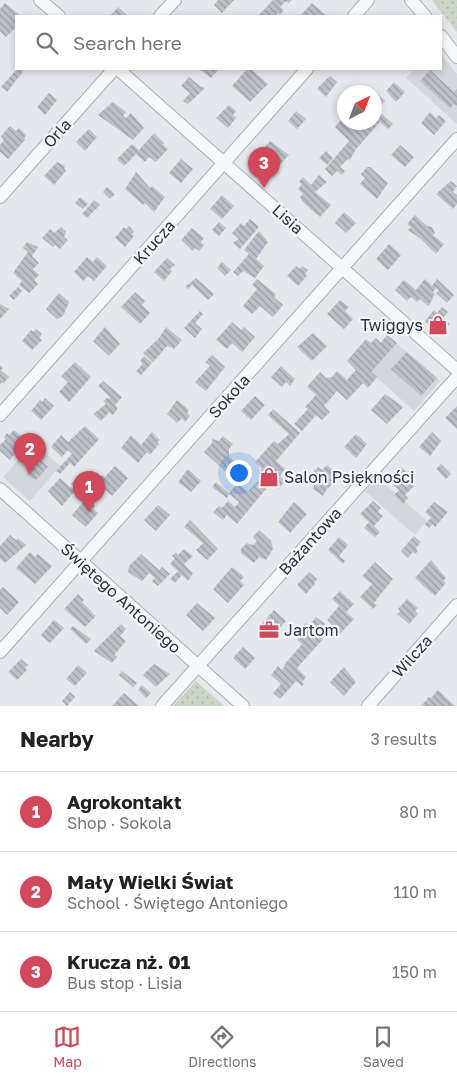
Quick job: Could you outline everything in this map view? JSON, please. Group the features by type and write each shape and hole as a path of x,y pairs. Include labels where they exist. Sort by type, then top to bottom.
{"street":[{"path":"40,0 58,15"},
{"path":"161,15 175,0"},
{"path":"355,15 368,0"},
{"path":"411,0 423,15"},
{"path":"442,37 457,57"},
{"name":"Orla","path":"0,197 113,70"},
{"name":"Lisia","path":"119,70 457,370"},
{"name":"Krucza","path":"0,416 306,70"},
{"name":"Sokola","path":"0,652 457,140"},
{"name":"Bażantowa","path":"162,706 457,377"},
{"name":"Świętego Antoniego","path":"0,489 243,706"},
{"name":"Wilcza","path":"368,706 457,605"}],"shaded area":[{"path":"442,55 457,74 457,124 406,78 413,70 442,70"},
{"path":"387,335 440,381 414,411 362,364"},
{"path":"34,443 60,466 30,501 3,477"},
{"path":"377,477 427,521 415,535 365,491"}],"green space":[{"path":"432,0 457,0 457,32"},
{"path":"196,681 224,706 173,706"}],"building":[{"path":"218,0 234,0 222,13 214,5"},
{"path":"273,0 292,0 289,3 286,1 280,7 284,10 280,15 278,13 276,15 259,15"},
{"path":"5,3 20,15 15,15 15,28 6,37 0,31 0,9"},
{"path":"312,3 326,15 301,15"},
{"path":"118,7 127,15 111,15"},
{"path":"16,70 24,70 7,92 1,87"},
{"path":"200,70 218,70 211,78"},
{"path":"246,70 252,70 268,84 250,102 232,86"},
{"path":"430,70 454,92 457,89 457,106 454,104 450,108 420,81"},
{"path":"330,76 337,82 326,97 317,89"},
{"path":"189,77 205,88 188,104 183,101 190,93 181,86"},
{"path":"394,82 405,92 396,102 386,91"},
{"path":"49,93 57,100 45,115 37,107"},
{"path":"113,102 126,112 123,116 126,118 131,113 144,128 133,140 98,115"},
{"path":"229,105 236,111 233,115 236,118 228,128 216,118"},
{"path":"296,111 306,119 297,129 288,121"},
{"path":"430,112 436,118 439,115 446,121 434,135 421,123"},
{"path":"382,114 393,124 388,129 382,124"},
{"path":"10,126 16,131 19,128 26,135 25,140 8,159 0,152 0,145 4,140 1,136"},
{"path":"89,129 97,137 85,151 76,142"},
{"path":"338,130 373,130 356,149 350,160 348,159 340,167 345,171 342,175 337,171 332,176 325,169 349,141"},
{"path":"154,133 168,149 156,162 149,157 145,162 136,154 124,166 117,159 132,144 139,150"},
{"path":"270,141 289,155 275,170 257,156"},
{"path":"400,145 414,157 405,167 391,155"},
{"path":"326,151 333,158 327,165 319,158"},
{"path":"181,159 193,169 181,183 169,173"},
{"path":"57,162 65,166 66,171 54,185 44,176"},
{"path":"367,167 370,167 388,183 377,199 360,184 365,178 361,174"},
{"path":"136,172 150,188 152,186 165,197 154,212 125,189"},
{"path":"319,175 327,182 315,192 331,205 320,217 304,203 300,197 303,194 298,189 302,184 299,182 303,177 311,185"},
{"path":"451,181 457,186 453,192 457,195 457,204 453,209 436,194"},
{"path":"107,187 115,194 110,199 103,192"},
{"path":"222,195 234,206 222,219 210,209"},
{"path":"80,197 88,204 83,209 75,203"},
{"path":"94,200 100,205 87,218 82,214"},
{"path":"344,212 356,223 346,233 335,223"},
{"path":"415,215 427,226 432,227 435,233 433,235 444,244 436,254 421,239 408,230 411,227 407,224"},
{"path":"250,219 259,227 240,249 233,243 239,239 232,233 241,223 244,226"},
{"path":"219,222 226,228 219,236 212,230"},
{"path":"129,226 134,232 132,234 134,236 125,247 115,238 124,227 126,229"},
{"path":"61,227 66,232 64,237 68,240 60,249 55,245 53,247 42,238 50,229 54,233"},
{"path":"192,228 204,238 201,242 204,245 199,251 195,248 193,251 181,240"},
{"path":"259,231 268,242 256,259 264,266 255,278 243,271 238,276 233,272 249,254 244,250"},
{"path":"27,242 38,247 32,256 39,263 33,269 39,275 34,280 38,284 29,293 19,285 22,281 13,273 28,252 23,248"},
{"path":"389,244 401,255 388,270 376,259"},
{"path":"87,257 93,262 97,257 107,266 94,281 88,276 83,281 74,272"},
{"path":"167,258 175,265 170,269 172,271 164,281 154,272"},
{"path":"222,262 231,270 225,276 217,268"},
{"path":"296,266 300,269 302,266 308,270 305,274 307,276 298,286 287,276"},
{"path":"196,278 214,294 208,300 192,285 188,289 185,287"},
{"path":"257,279 276,294 274,297 283,305 273,317 260,306 252,314 243,306 257,289 252,285"},
{"path":"425,279 432,286 437,279 454,295 447,303 436,293 439,290 436,288 433,292 435,294 433,299 428,306 420,299 417,302 411,297 407,301 395,290 404,280 416,290"},
{"path":"18,287 22,291 14,300 9,296"},
{"path":"135,292 145,301 142,305 150,313 140,324 121,307"},
{"path":"59,293 69,302 63,316 57,319 46,309"},
{"path":"340,300 349,307 345,311 353,319 344,329 327,314"},
{"path":"0,304 9,309 0,319"},
{"path":"442,307 448,312 443,318 450,324 441,335 425,321 434,310 437,313"},
{"path":"200,311 203,314 195,323 202,329 195,338 184,328"},
{"path":"232,322 241,330 244,327 255,337 242,352 232,343 227,349 216,340"},
{"path":"105,327 120,344 109,356 93,341"},
{"path":"166,327 182,340 174,349 167,346 153,362 143,353 159,338"},
{"path":"36,329 42,334 39,338 42,340 32,350 22,341 31,330 33,332"},
{"path":"313,333 327,346 312,361 297,347"},
{"path":"387,335 397,343 371,372 377,377 368,388 363,383 347,400 337,391 324,406 330,412 322,420 316,415 302,431 294,424 308,409 305,407 316,395 307,387 320,372 326,378 332,377 337,371 347,380 356,370 347,361 366,339 371,343 376,338 381,343"},
{"path":"407,352 437,378 421,396 391,369"},
{"path":"212,355 225,367 206,391 195,382 210,366 205,362"},
{"path":"144,356 152,363 141,375 136,371 143,364 140,361"},
{"path":"75,362 91,377 69,402 59,392 68,382 61,376"},
{"path":"0,365 3,368 1,370 9,377 3,384 2,382 0,384"},
{"path":"281,366 295,379 290,386 286,382 282,387 271,377"},
{"path":"103,381 122,397 115,405 118,408 113,415 109,412 101,421 93,414 106,404 103,401 111,398 98,386"},
{"path":"385,394 403,407 387,424 371,410"},
{"path":"255,396 265,405 251,420 241,411"},
{"path":"45,398 54,406 41,420 31,411 40,400 42,402"},
{"path":"177,400 189,410 187,413 190,416 185,422 182,418 177,423 167,414"},
{"path":"457,406 457,429 445,418"},
{"path":"273,409 300,433 276,461 285,469 280,476 285,481 278,489 271,483 237,524 227,515 223,520 213,512 219,506 222,508 228,501 235,507 239,502 229,494 227,498 212,487 216,482 229,493 238,483 248,492 263,475 260,472 262,469 255,462 274,441 278,444 289,434 268,415"},
{"path":"85,426 99,439 74,467 70,463 60,474 56,471 72,454 68,450 62,457 51,447 61,435 68,442"},
{"path":"14,430 26,440 10,460 0,451 0,445 6,439 4,437 7,433 9,435"},
{"path":"152,432 160,440 157,442 159,444 150,455 147,452 138,463 121,448 131,435 141,445"},
{"path":"432,432 441,441 430,456 419,447"},
{"path":"356,434 367,444 356,458 344,447"},
{"path":"223,436 233,444 229,449 229,457 234,461 225,471 204,452 212,443 212,439 219,441"},
{"path":"34,454 48,467 36,480 27,475 27,463"},
{"path":"441,464 451,474 446,479 436,469"},
{"path":"327,465 336,473 332,479 335,482 327,489 323,496 313,489 315,483 308,478 318,467 322,470"},
{"path":"115,466 128,478 112,496 96,482 102,475 105,477"},
{"path":"401,467 411,476 408,480 414,486 405,495 408,498 403,504 394,495 399,490 389,481"},
{"path":"188,469 201,481 191,492 178,482"},
{"path":"60,478 75,491 62,506 48,491"},
{"path":"76,479 86,488 82,493 71,484"},
{"path":"88,500 95,506 93,509 98,513 86,527 72,515 84,501 86,503"},
{"path":"373,501 381,508 378,512 383,516 374,526 380,532 375,537 364,528 369,522 360,514"},
{"path":"294,502 307,514 290,533 278,522"},
{"path":"434,502 448,512 435,527 433,524 429,528 425,524 431,518 425,512"},
{"path":"158,505 170,515 156,531 144,520"},
{"path":"190,520 218,549 207,560 196,550 203,543 184,527"},
{"path":"259,530 271,541 273,549 266,560 259,557 254,563 241,553 241,549 247,543 253,545 257,541 253,537"},
{"path":"10,535 16,540 18,538 26,545 5,563 0,559 0,546"},
{"path":"414,536 421,542 416,548 418,551 415,554 413,552 408,558 401,551"},
{"path":"339,537 348,545 339,556 345,561 343,564 328,550"},
{"path":"184,549 193,556 184,564 193,573 188,581 182,575 175,583 170,579 178,571 170,564 175,558 172,556 176,552 178,555"},
{"path":"30,552 35,557 38,554 52,566 35,584 16,568"},
{"path":"141,554 159,570 162,567 170,574 158,586 152,581 155,578 149,573 142,581 128,572 129,566"},
{"path":"431,560 446,578 443,581 446,583 435,596 415,578"},
{"path":"375,562 393,579 374,603 377,605 373,609 360,597 372,584 362,576"},
{"path":"232,567 244,577 240,581 244,585 228,603 213,589"},
{"path":"309,572 317,579 306,594 297,585"},
{"path":"3,587 19,602 7,615 0,608 0,590"},
{"path":"340,591 354,604 346,612 354,619 338,636 331,629 334,626 327,620 339,606 332,599"},
{"path":"78,594 84,600 82,602 96,616 85,627 64,609"},
{"path":"407,599 418,608 415,611 418,614 409,624 397,614 400,611 398,609"},
{"path":"197,603 215,618 203,631 186,615"},
{"path":"274,610 286,621 271,638 259,627"},
{"path":"316,617 325,624 317,633 323,639 297,668 306,677 302,682 304,684 302,686 296,681 280,699 273,693 281,684 271,675 278,666 282,670 302,644 297,640 305,631 301,628 306,623 309,626"},
{"path":"54,620 64,628 50,643 41,635"},
{"path":"121,624 126,629 120,636 126,641 114,655 117,657 112,663 94,651"},
{"path":"73,626 91,639 86,644 70,629"},
{"path":"243,647 255,658 245,669 233,658"},
{"path":"21,659 28,665 25,668 27,670 17,680 8,672"},
{"path":"154,664 170,674 156,687 143,675"},
{"path":"78,665 87,673 75,686 66,679"},
{"path":"344,667 356,682 344,696 330,682"},
{"path":"122,671 137,683 133,687 119,675"},
{"path":"142,685 151,693 146,698 138,690"},
{"path":"438,690 455,706 421,706 429,697 431,698"},
{"path":"70,692 75,697 67,706 62,701"},
{"path":"124,693 139,706 112,706"}],"place":[{"name":"Krucza nż. 01","path":"264,188"},
{"name":"Twiggys","path":"438,325"},
{"name":"Mały Wielki Świat","path":"30,474"},
{"name":"Salon Psiękności","path":"269,477"},
{"name":"Agrokontakt","path":"89,512"},
{"name":"Jartom","path":"269,630"}]}
